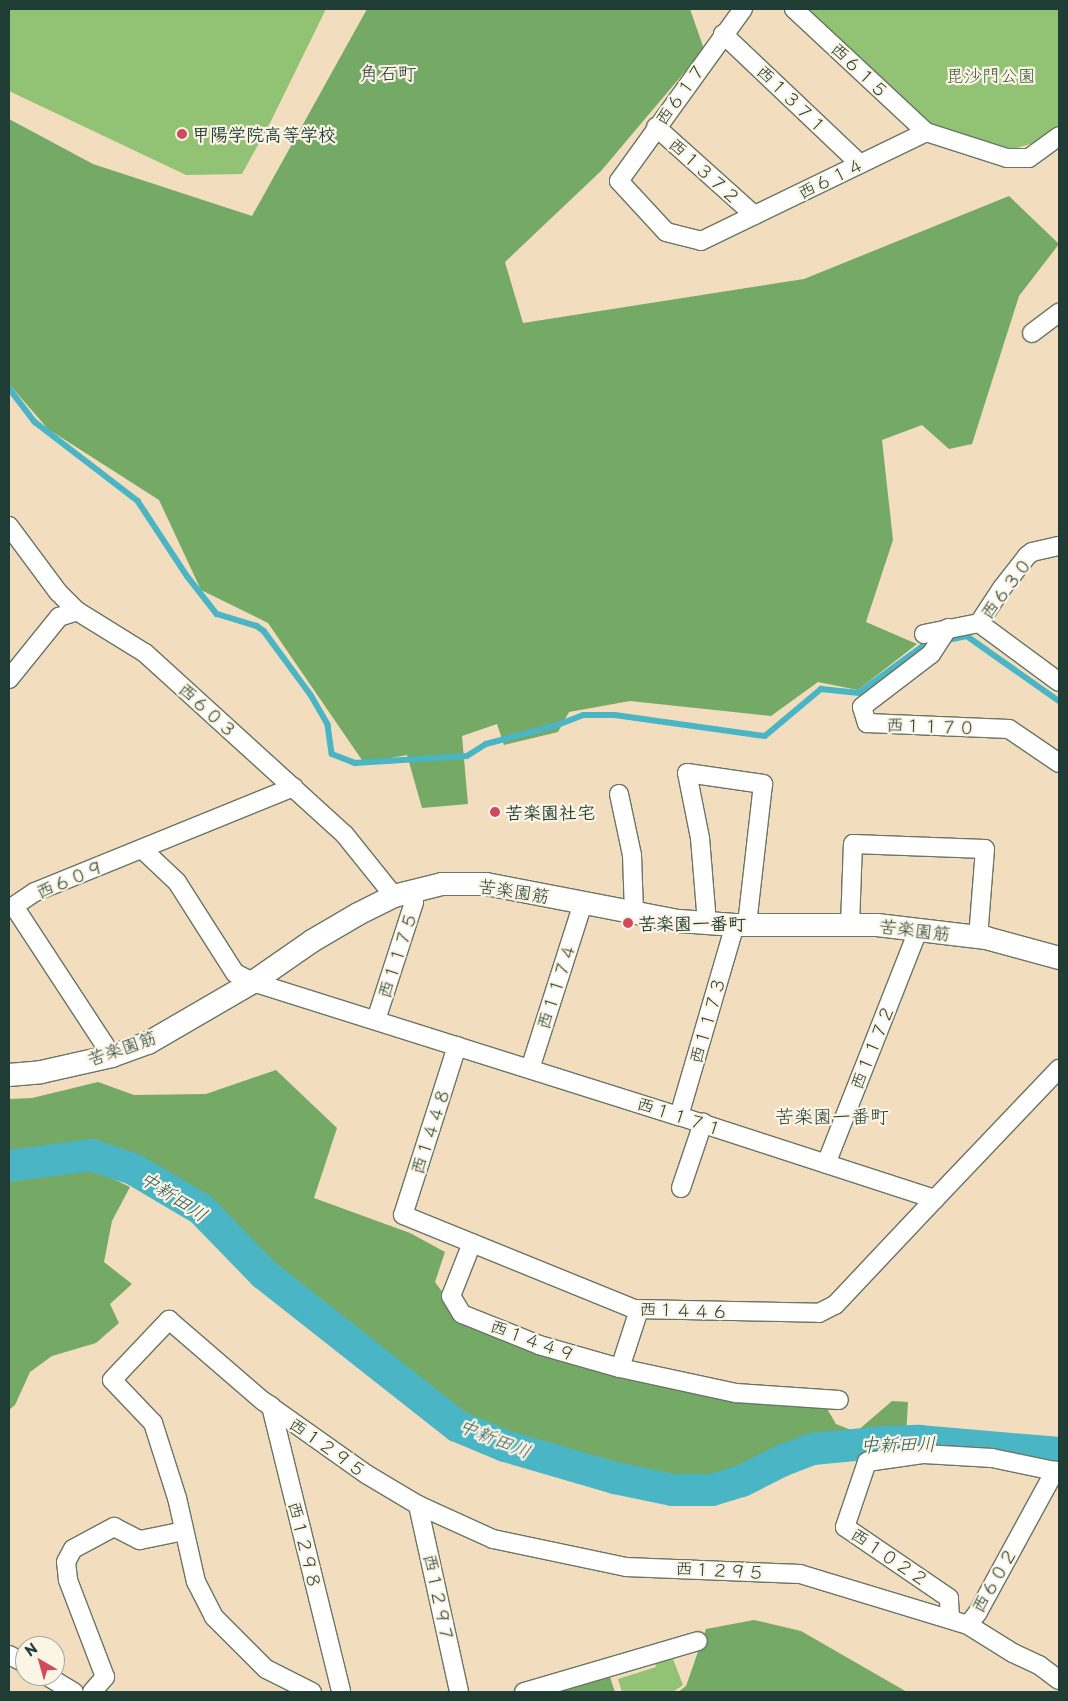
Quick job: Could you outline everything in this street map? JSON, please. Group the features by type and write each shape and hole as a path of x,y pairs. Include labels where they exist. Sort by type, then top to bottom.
{"street":[{"name":"西６１７","path":"618,181 743,9"},
{"name":"西６１５","path":"794,9 926,132"},
{"name":"西１３７１","path":"723,34 860,164"},
{"name":"西１３７２","path":"656,127 754,215"},
{"path":"926,132 1007,158 1029,158 1059,136"},
{"name":"西６１４","path":"618,181 666,232 701,241 926,132"},
{"path":"1032,334 1059,313"},
{"name":"西６０３","path":"9,526 58,592 77,611 145,653 293,787 403,893"},
{"name":"西６３０","path":"924,634 945,632 979,623 1002,588 1027,556 1032,552 1059,546"},
{"path":"9,679 59,617 77,611"},
{"path":"979,623 1059,682"},
{"name":"西１１７０","path":"945,632 931,654 862,707 867,723 1009,729 1059,763"},
{"name":"西１１７３","path":"679,1116 741,925 763,784 687,773 700,838 707,923"},
{"name":"西６０９","path":"112,1056 12,902 293,787"},
{"path":"619,794 632,855 634,911"},
{"path":"850,925 853,844 985,849 978,937"},
{"name":"西１１７１","path":"142,849 177,882 234,974 253,982 703,1123 935,1199"},
{"name":"苦楽園筋","path":"9,1075 41,1072 112,1056 148,1043 253,982 312,941 403,893 442,884 486,884 679,921 741,925 877,925 978,937 1026,947 1059,958"},
{"name":"西１１７５","path":"376,1020 414,902 403,893"},
{"name":"西１１７４","path":"530,1069 583,903"},
{"name":"西１１７２","path":"826,1164 918,930"},
{"name":"西１４４８","path":"403,1215 457,1046"},
{"path":"935,1199 1059,1069"},
{"path":"681,1188 703,1123"},
{"name":"西１４４６","path":"403,1215 639,1310 819,1313 835,1305 935,1199"},
{"name":"西１４４９","path":"472,1243 451,1296 462,1314 539,1345 620,1368"},
{"path":"639,1310 620,1368 736,1393 838,1400"},
{"name":"西１２９５","path":"312,1692 266,1669 214,1617 196,1582 177,1498 153,1423 112,1380 168,1320 263,1401 366,1474 418,1505 493,1539 626,1566 800,1574 968,1625"},
{"name":"西１２９８","path":"263,1401 270,1406 342,1692"},
{"name":"西１０２２","path":"950,1619 948,1598 845,1527 867,1462 924,1454 992,1458 1057,1471"},
{"name":"西６０２","path":"1057,1471 978,1612 968,1625 1013,1653 1039,1665 1059,1680"},
{"name":"西１２９７","path":"418,1505 459,1692"},
{"path":"92,1692 105,1677 68,1580 66,1562 73,1549 114,1527 140,1540 184,1531"},
{"path":"524,1692 698,1641"}],"green space":[{"name":"甲陽学院高等学校","path":"9,9 326,9 270,123 242,174 186,175 9,91"},
{"path":"367,9 690,9 704,49 601,171 505,262 523,323 804,279 1009,196 1059,244 1019,296 972,444 949,449 922,425 882,440 893,540 866,622 917,644 858,690 818,682 771,716 630,701 569,712 558,732 504,745 497,724 462,736 468,804 422,808 407,755 364,763 268,623 201,590 159,500 48,429 9,384 9,119 93,164 252,216"},
{"name":"毘沙門公園","path":"804,9 1059,9 1059,127 1037,142 1013,149 933,129"},
{"path":"276,1070 337,1128 314,1198 410,1233 445,1252 435,1282 462,1319 538,1348 822,1400 836,1424 856,1432 892,1401 908,1402 906,1436 823,1439 775,1449 723,1480 704,1483 523,1440 455,1410 361,1341 270,1295 231,1262 199,1195 110,1157 99,1172 130,1187 112,1221 104,1262 132,1284 110,1304 119,1323 96,1343 52,1356 30,1372 15,1405 9,1410 9,1099 32,1098 98,1082 134,1095 206,1094"},
{"path":"754,1620 801,1631 907,1692 678,1692 686,1686 706,1629"},
{"path":"670,1651 683,1685 673,1692 622,1692 618,1679 656,1667 653,1657"},
{"path":"610,1677 615,1692 549,1692"}],"waterway":[{"path":"9,388 35,422 138,501 188,577 217,614 257,626 264,631 311,695 328,725 332,754 355,763 467,756 486,744 555,726 583,715 615,715 765,736 821,689 859,693 923,646 934,643"},
{"path":"943,641 967,636 1059,701"},
{"name":"中新田川","path":"9,1166 91,1155 133,1169 201,1209 264,1274 457,1426 505,1446 615,1478 673,1490 712,1490 742,1481 781,1461 813,1449 885,1442 919,1441 1059,1453"}],"place":[{"name":"甲陽学院高等学校","path":"182,134"},
{"name":"苦楽園社宅","path":"495,812"},
{"name":"苦楽園一番町","path":"628,923"}],"district":[{"name":"角石町","path":"388,73"},
{"name":"苦楽園一番町","path":"832,1116"}]}
